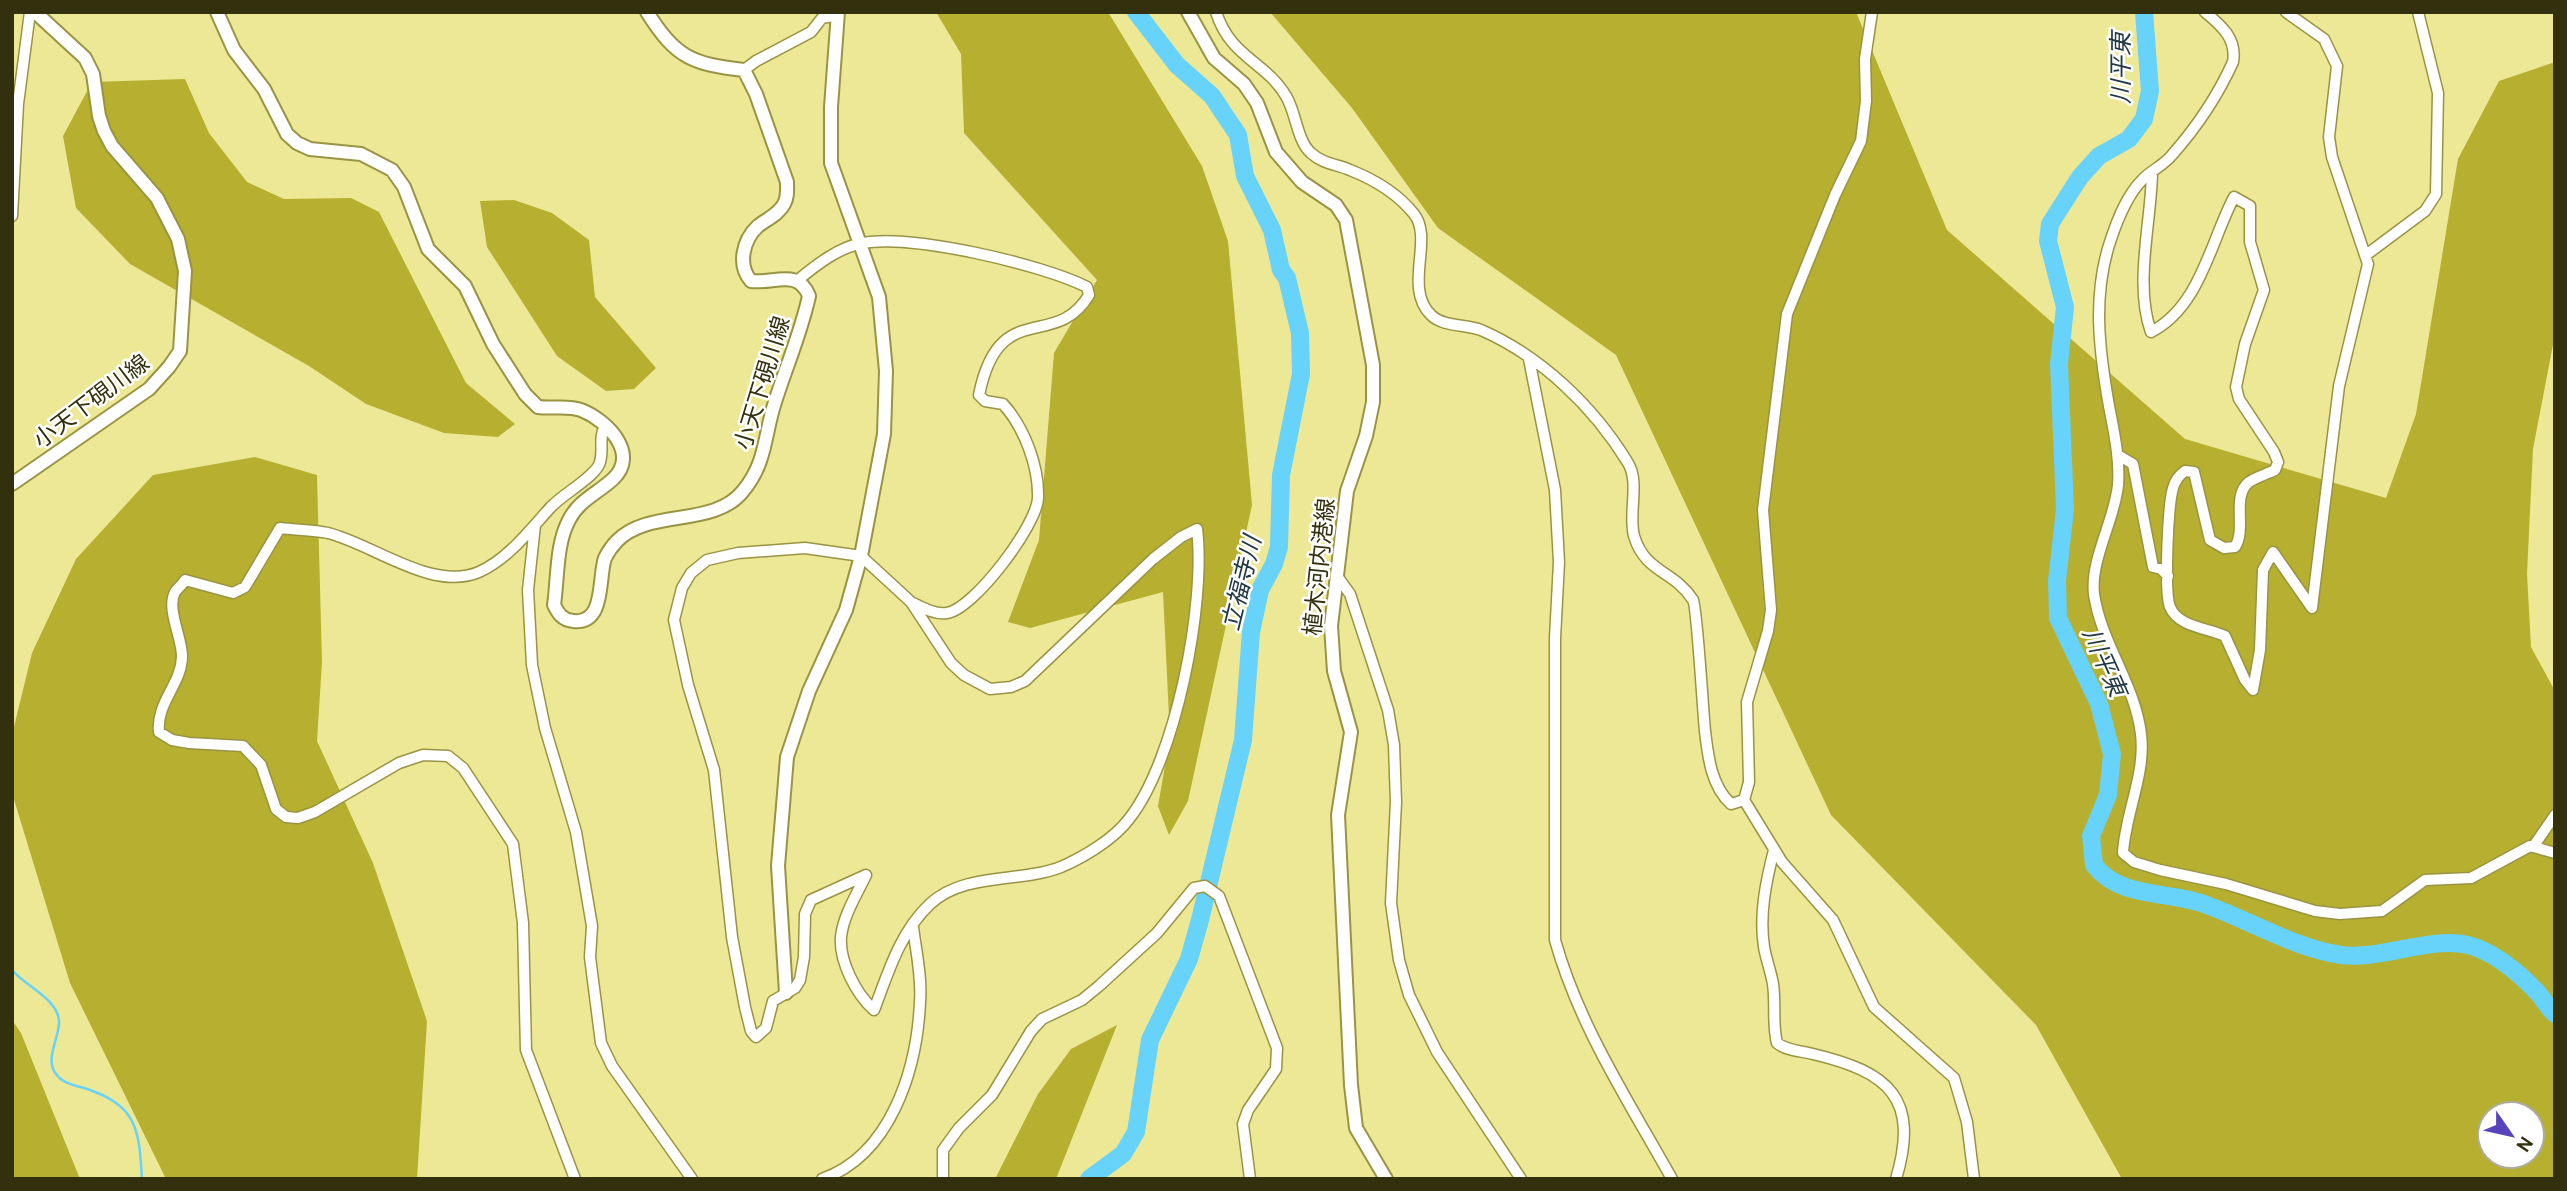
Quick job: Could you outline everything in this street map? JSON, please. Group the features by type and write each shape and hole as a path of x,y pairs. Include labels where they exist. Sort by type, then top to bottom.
{"main road":[{"name":"小天下硯川線","path":"12,484 149,389 169,367 180,351 185,271 178,239 157,198 112,146 104,131 93,74 85,58 32,12"},
{"name":"小天下硯川線","path":"217,12 234,50 264,89 287,134 310,149 361,154 374,158 391,170 404,187 429,249 465,286 493,344 525,394 538,407 582,410 618,438 623,452 622,467 612,480 590,495 571,515 563,533 554,604 559,615 569,621 581,621 592,615 599,601 605,559 628,531 723,507 745,490 764,456 774,404 809,296 798,280 789,277 765,282 751,281 744,273 742,258 747,241 756,228 783,206 787,195 787,182 756,94 744,71"},
{"path":"647,12 663,37 678,53 690,60 744,71"},
{"name":"植木河内港線","path":"1188,12 1214,58 1244,84 1257,103 1276,152 1302,182 1336,205 1346,220 1373,365 1373,402 1366,436 1347,491 1331,626 1333,659 1351,732 1338,816 1351,1085 1356,1128 1386,1179"},
{"path":"786,993 778,866 787,757 809,691 846,610 861,556 884,434 886,371 879,297 831,163 831,107 838,14"}],"street":[{"path":"12,216 18,104 32,12"},
{"path":"1216,12 1232,44 1286,95 1309,152 1399,197 1417,217 1420,236 1419,292 1430,314 1440,321 1478,329 1529,359 1565,385 1630,465 1633,533 1639,549 1645,561 1682,587 1695,601 1706,741 1717,786 1731,804 1744,800"},
{"path":"1872,12 1865,59 1866,101 1861,141 1835,195 1787,314 1763,510 1771,610 1766,642 1747,702 1749,782 1744,800 1774,850 1833,920 1874,1007 1954,1078 1967,1122 1974,1179"},
{"path":"2205,12 2228,33 2235,51 2233,62 2182,144 2143,179 2122,208 2110,242 2100,285 2098,321 2101,362 2118,455 2116,496 2094,591 2102,626 2132,696 2142,737 2138,779 2125,823 2123,853 2134,862 2160,870 2226,884 2315,911 2340,914 2382,911 2425,880 2471,878 2533,847 2555,815"},
{"path":"2152,173 2152,205 2144,281 2146,319 2151,332 2175,317 2204,268 2234,197 2250,206 2250,242 2264,290 2245,344 2236,387 2239,399 2278,462 2275,470 2248,483 2241,495 2241,538 2235,547 2224,548 2210,540 2194,472 2185,471 2178,477 2169,511 2168,576 2170,607 2183,621 2225,636 2245,680 2253,690 2260,650 2263,570 2273,552 2312,608 2339,386 2366,278 2367,255 2332,157 2329,137 2337,66 2324,39 2286,12"},
{"path":"2367,255 2425,211 2436,194 2438,93 2418,12"},
{"path":"744,71 811,32 822,18 838,14"},
{"path":"798,280 816,265 860,243 888,240 996,257 1068,278 1087,287 1089,295 1080,310 1068,317 1002,340 984,372 979,395 985,401 1003,404 1011,412 1024,436 1034,467 1038,501 1018,543 1005,563 962,607 946,614 911,602"},
{"path":"1529,359 1555,490 1559,562 1555,638 1555,940 1565,976 1588,1027 1672,1179"},
{"path":"575,1179 526,1050 523,923 513,844 463,768 448,756 422,755 369,779 315,813 298,818 286,817 276,809 261,765 243,746 172,740 159,732 157,719 182,662 173,604 175,592 186,580 233,593 245,587 280,528 328,533 438,575 458,576 478,572 500,560 558,498 593,473 600,462 600,437 605,426"},
{"path":"2118,455 2133,464 2148,552 2153,567 2161,569 2168,576"},
{"path":"535,524 528,590 532,665 545,728 576,832 592,926 590,957 601,1043 612,1066 692,1179"},
{"path":"1197,529 1200,556 1195,607 1173,724 1159,767 1129,819 1091,851 1062,866 1036,875 964,885 930,904 901,941 874,1010 857,989 845,962 841,938 866,876 811,900 805,914 804,957 800,980 795,988 773,1001 765,1028 756,1037 751,1031 745,1007 732,937 714,770 678,646 676,608 691,573 708,561 738,553 805,548 861,556 911,602 951,663 964,675 990,689 1011,687 1025,681 1153,559 1181,537 1197,529"},
{"path":"1337,576 1350,594 1388,710 1394,745 1396,802 1391,903 1399,960 1409,995 1437,1052 1521,1179"},
{"path":"2533,847 2555,853"},
{"path":"1774,850 1765,884 1763,920 1764,947 1773,984 1772,1023 1777,1043 1861,1068 1883,1082 1900,1106 1906,1132 1896,1179"},
{"path":"943,1179 943,1150 959,1128 992,1095 1031,1031 1042,1019 1082,1000 1099,986 1157,933 1194,888 1205,886 1219,896 1276,1048 1276,1069 1248,1110 1243,1124 1250,1179"},
{"path":"822,1179 848,1168 869,1150 888,1120 908,1074 915,1051 921,999 913,927"}],"shaded area":[{"path":"936,12 1108,12 1202,166 1228,241 1252,505 1188,801 1169,835 1158,806 1170,737 1163,592 1030,628 1008,622 1039,540 1054,353 1097,280 964,133 961,54"},
{"path":"1270,12 1856,12 1947,230 2185,439 2386,498 2416,414 2458,159 2499,81 2555,62 2555,334 2533,449 2527,574 2531,647 2555,691 2555,1179 2122,1179 2036,1025 1831,815 1616,355 1438,228 1352,108"},
{"path":"185,79 209,133 247,182 284,199 351,198 379,212 466,383 515,424 498,437 444,433 366,404 309,366 130,264 76,208 63,136 92,82"},
{"path":"514,200 552,213 589,240 595,297 656,368 634,389 606,391 557,356 487,247 480,201"},
{"path":"255,457 317,475 322,662 317,741 373,863 427,1021 417,1179 166,1179 70,983 12,793 12,735 32,653 76,559 153,475"},
{"path":"12,1020 21,1033 80,1179 12,1179"},
{"path":"1117,1025 1056,1179 995,1179 1038,1094 1071,1049"}],"waterway":[{"name":"立福寺川","path":"1089,1179 1123,1154 1136,1132 1150,1040 1189,959 1200,920 1243,740 1251,632 1260,590 1274,564 1279,547 1281,475 1301,374 1300,333 1287,278 1281,270 1272,230 1245,176 1238,135 1212,96 1177,65 1136,12"},
{"name":"川平東","path":"2144,12 2150,91 2144,119 2129,139 2099,156 2080,177 2050,224 2048,241 2065,307 2059,364 2065,509 2057,581 2058,618 2099,704 2112,754 2108,795 2091,836 2094,865 2104,876 2129,888 2201,903 2288,940 2341,955 2357,956 2438,943 2478,948 2515,971 2555,1014"},
{"path":"12,970 47,999 57,1013 59,1027 52,1062 56,1074 65,1082 115,1102 132,1121 139,1146 142,1179"}]}
